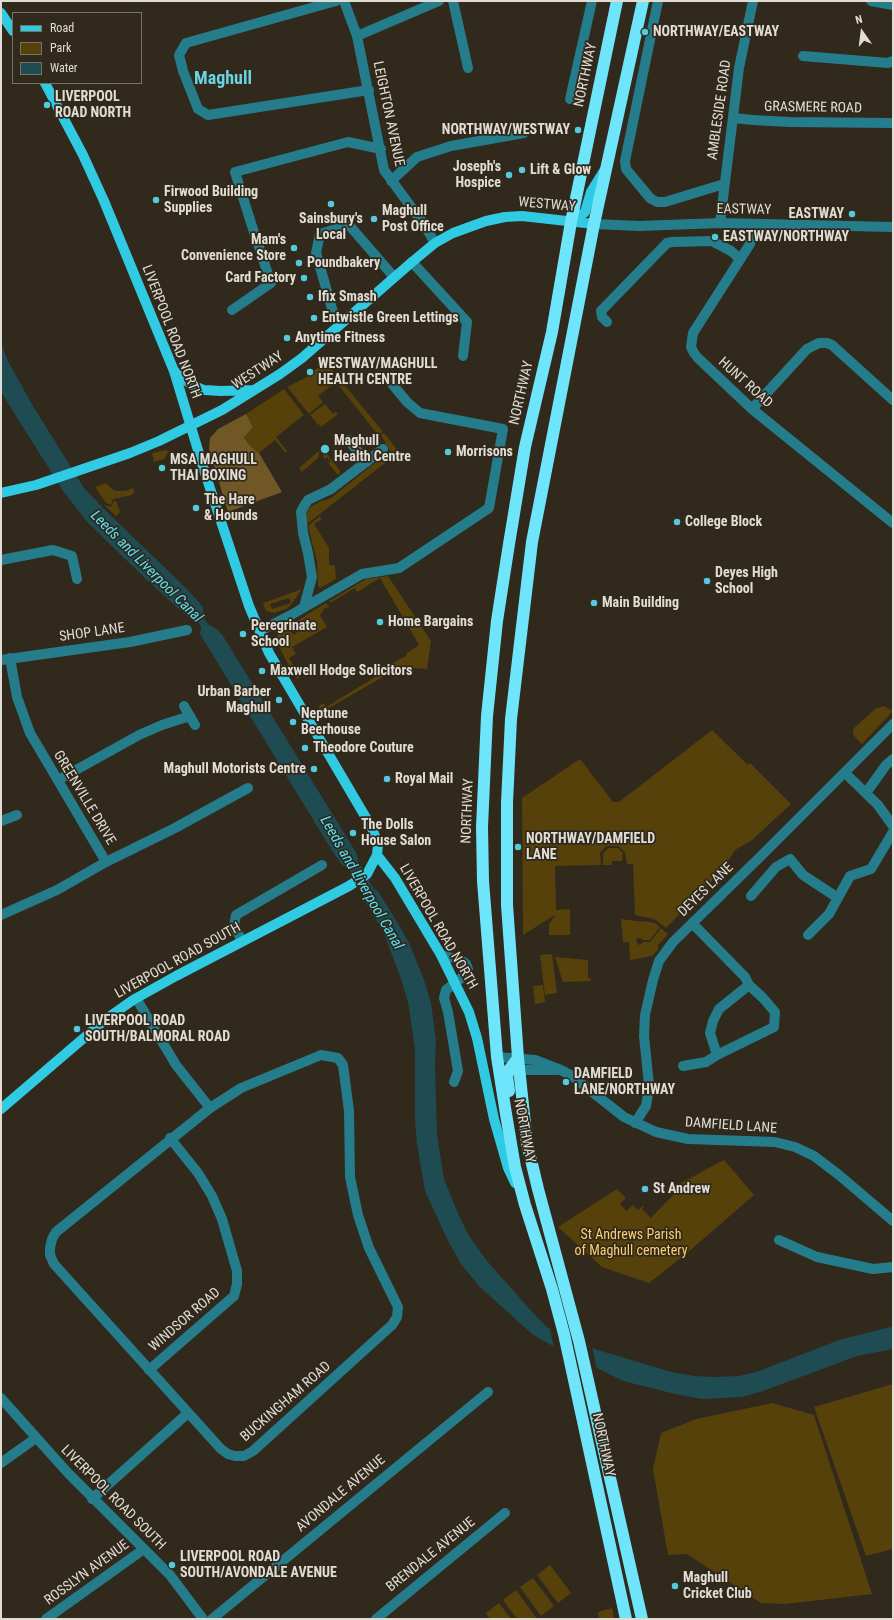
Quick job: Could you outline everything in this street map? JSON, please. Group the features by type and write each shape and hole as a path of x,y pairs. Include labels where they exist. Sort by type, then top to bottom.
{"highway":[{"name":"NORTHWAY","path":"617,1 571,222 552,332 523,462 497,621 487,716 482,827 483,881 497,1058 512,1067 527,1143 587,1373 642,1619"},
{"name":"NORTHWAY","path":"626,1619 564,1334 552,1289 525,1205 506,1114 512,1067 507,905 507,803 511,719 532,542 594,224 643,1"}],"main road":[{"path":"1,13 12,30"},
{"name":"LIVERPOOL ROAD NORTH","path":"46,84 83,155 98,188 174,371 249,606 270,656 372,828 378,845 377,855 396,878 441,955 462,996 471,1019 494,1119 508,1168 525,1205"},
{"path":"571,222 584,212 591,192 607,166"},
{"name":"WESTWAY","path":"1,493 36,485 89,468 159,441 222,410 256,390 302,358 412,262 436,244 468,226 505,217 522,216 594,224"},
{"path":"174,371 192,385 204,390 256,390"},
{"name":"LIVERPOOL ROAD SOUTH","path":"1,1109 106,1019 136,998 349,886 367,874 377,855"}],"street":[{"path":"336,1 186,43 179,55 183,71 198,109 208,115 369,90"},
{"name":"LEIGHTON AVENUE","path":"344,1 357,36 381,149 384,170 425,226 436,244"},
{"path":"357,36 439,1"},
{"path":"453,1 468,68"},
{"name":"NORTHWAY","path":"570,99 592,1"},
{"path":"658,1 625,161 626,169 650,198 657,202 665,202 724,184"},
{"name":"AMBLESIDE ROAD","path":"720,223 739,68 753,1"},
{"path":"871,1 893,5"},
{"path":"803,56 888,63 893,61"},
{"name":"GRASMERE ROAD","path":"733,118 790,122 893,123"},
{"path":"391,181 417,157 451,146 524,133"},
{"path":"232,310 271,283 235,172 348,142 381,149"},
{"name":"EASTWAY","path":"594,224 659,226 720,223 893,227"},
{"name":"HUNT ROAD","path":"753,224 753,233 750,244 693,333 692,347 698,358 752,409 893,523"},
{"path":"341,323 333,312 316,253 320,234 349,225 394,277"},
{"path":"607,322 602,317 601,311 667,243 712,241 731,251 740,259"},
{"path":"412,262 467,322 463,356"},
{"path":"752,409 807,349 819,344 827,343 832,345 893,400"},
{"path":"260,631 278,623 362,574 399,568 489,508 503,429 420,413 407,402 388,379"},
{"path":"348,440 367,462"},
{"path":"304,607 312,577 303,533 302,512 304,506 308,500 331,489 383,449"},
{"path":"1,560 53,550 72,556 77,579"},
{"name":"SHOP LANE","path":"6,659 130,642 187,630"},
{"name":"GREENVILLE DRIVE","path":"1,916 57,890 106,862 30,733 17,697 6,659"},
{"path":"58,780 139,735 162,725 192,720 184,706"},
{"name":"DEYES LANE","path":"635,1123 646,1106 649,1085 644,1036 645,1015 653,980 660,961 668,948 893,724"},
{"path":"866,793 886,765 893,759"},
{"path":"845,773 878,805 893,826"},
{"path":"106,862 230,793 248,788"},
{"path":"1,822 17,815"},
{"path":"808,935 829,914 850,876 871,869 893,832"},
{"path":"751,896 776,866 790,859 803,875 838,898"},
{"path":"242,942 234,926 236,914 322,865"},
{"path":"683,1066 706,1062 774,1027 775,1012 692,923"},
{"path":"441,955 461,960 468,966 465,976 446,990 444,998 448,1012 458,1071 454,1082"},
{"path":"717,1055 710,1033 713,1021 720,1009 749,985"},
{"path":"136,998 176,1065 210,1108"},
{"name":"BUCKINGHAM ROAD","path":"322,1055 338,1058 343,1065 345,1075 348,1111 350,1177 358,1215 369,1248 398,1307 397,1317 392,1325 266,1440 253,1451 244,1456 228,1454 220,1449 54,1264 50,1255 52,1240 56,1232 170,1138 210,1108 241,1088 308,1060 322,1055"},
{"name":"DAMFIELD LANE","path":"497,1058 512,1067 561,1070 572,1076 624,1117 656,1132 688,1139 775,1142 795,1147 814,1156 839,1175 893,1221"},
{"name":"WINDSOR ROAD","path":"149,1370 234,1296 237,1284 237,1271 222,1219 212,1196 198,1173 170,1138"},
{"path":"779,1240 817,1257 873,1269 893,1268"},
{"name":"AVONDALE AVENUE","path":"212,1619 488,1392"},
{"name":"LIVERPOOL ROAD SOUTH","path":"1,1398 92,1499 170,1575 204,1619"},
{"path":"92,1499 188,1413"},
{"path":"1,1463 36,1438"},
{"name":"BRENDALE AVENUE","path":"376,1619 505,1513"},
{"name":"ROSSLYN AVENUE","path":"46,1619 144,1549"}],"green space":[{"path":"325,361 383,432 378,435 336,382 318,396 323,402 309,414 287,387 307,377"},
{"path":"284,389 304,415 276,437 287,451 285,452 275,440 259,453 250,446 244,436 253,427 246,414"},
{"path":"325,404 333,414 336,412 338,414 321,427 310,415"},
{"path":"384,433 399,452 307,524 306,515 309,508 319,502 331,498 390,451 381,435"},
{"path":"165,450 169,451 164,459 154,462 152,453"},
{"path":"320,450 318,458 302,472 299,468"},
{"path":"324,450 341,472 338,475 328,463 331,461 327,457 325,459 323,456"},
{"path":"174,453 188,460 173,464 172,456"},
{"path":"106,483 116,491 125,491 133,488 134,491 132,495 113,499 111,505 106,503 95,487"},
{"path":"114,501 116,501 120,512 116,516 104,505 111,507"},
{"path":"320,516 321,520 314,524 329,548 329,565 335,566 336,579 320,588 318,586 317,561 308,526"},
{"path":"388,576 431,641 427,669 400,667 317,715 316,712 320,705 324,703 326,707 386,670 385,667 406,656 407,653 419,645 380,578 357,592 355,588 330,603 329,601 366,579"},
{"path":"302,589 290,606 286,609 274,613 266,611 263,603","holes":["289,598 291,603 272,609 270,604"]},
{"path":"326,603 329,607 324,609 320,615 327,627 292,647 296,654 289,658 300,677 297,679 294,674 296,673 292,667 290,668 276,641 280,631","holes":["309,621 311,624 293,635 291,631"]},
{"path":"884,706 893,711 862,744 854,736 854,728 875,709"},
{"path":"712,730 748,765 750,763 791,804 752,840 735,850 723,869 666,928 654,919 635,915 633,864 627,864 625,852 618,846 606,846 600,853 601,865 555,866 556,910 570,909 570,935 549,935 549,925 555,915 523,935 522,798 580,759 613,802 619,802"},
{"path":"608,848 618,848 623,853 622,861 612,861 612,865 603,865 603,854"},
{"path":"621,919 655,923 660,927 650,940 638,938 636,940 638,945 643,942 650,942 661,928 668,934 658,945 658,950 652,956 630,960 629,942 623,942"},
{"path":"552,954 557,993 545,995 540,955"},
{"path":"555,957 588,960 588,978 590,978 591,981 563,982"},
{"path":"543,985 545,1002 535,1004 533,986"},
{"name":"St Andrews Parish of Maghull cemetery","path":"724,1160 754,1195 686,1254 649,1283 602,1267 558,1227 617,1189 626,1198 620,1204 626,1211 633,1205 638,1210 643,1206 644,1207 642,1209 651,1218 674,1194 671,1190 677,1185"},
{"path":"893,1384 893,1549 866,1556 814,1407"},
{"path":"772,1403 814,1415 872,1594 785,1604 761,1603 687,1554 668,1555 653,1469 661,1433 696,1419"},
{"path":"550,1565 571,1593 558,1603 537,1575"},
{"path":"533,1578 554,1606 541,1616 520,1587"},
{"path":"516,1590 537,1619 517,1619 503,1600"},
{"path":"499,1603 511,1619 490,1619 486,1613"},
{"path":"612,1608 614,1619 599,1619 598,1612"}],"shaded area":[{"path":"246,414 253,427 244,437 250,446 259,453 282,492 228,512 209,449 210,438 218,429"}],"water":[{"name":"Leeds and Liverpool Canal","path":"1,344 9,363 33,406 84,488 187,589 203,607 203,617 208,624 217,629 223,636 357,854 358,860 373,888 378,891 410,945 424,980 431,1003 436,1041 435,1066 437,1134 444,1179 469,1236 487,1261 534,1314 548,1328 598,1350 671,1372 695,1376 739,1376 756,1372 842,1339 891,1327 893,1327 893,1349 857,1356 763,1391 742,1397 702,1399 623,1381 553,1346 533,1335 479,1286 461,1264 447,1239 425,1191 417,1144 415,1119 415,1049 408,1002 383,931 364,900 362,889 349,869 342,865 331,849 200,634 201,628 198,621 188,617 148,581 88,523 63,491 1,392"}],"pier":[{"path":"550,1328 592,1346 597,1370 554,1349"}],"place":[{"name":"NORTHWAY/EASTWAY","path":"645,32"},
{"name":"LIVERPOOL ROAD NORTH","path":"47,105"},
{"name":"NORTHWAY/WESTWAY","path":"578,130"},
{"name":"Lift & Glow","path":"522,170"},
{"name":"Joseph's Hospice","path":"509,175"},
{"name":"Firwood Building Supplies","path":"156,200"},
{"name":"Sainsbury's Local","path":"331,204"},
{"name":"EASTWAY","path":"852,214"},
{"name":"Maghull Post Office","path":"374,219"},
{"name":"EASTWAY/NORTHWAY","path":"715,237"},
{"name":"Mam's Convenience Store","path":"294,248"},
{"name":"Poundbakery","path":"299,263"},
{"name":"Card Factory","path":"304,278"},
{"name":"Ifix Smash","path":"310,297"},
{"name":"Entwistle Green Lettings","path":"314,318"},
{"name":"Anytime Fitness","path":"287,338"},
{"name":"WESTWAY/MAGHULL HEALTH CENTRE","path":"310,372"},
{"name":"Maghull Health Centre","path":"325,449"},
{"name":"Morrisons","path":"448,452"},
{"name":"MSA MAGHULL THAI BOXING","path":"162,468"},
{"name":"The Hare & Hounds","path":"196,508"},
{"name":"College Block","path":"677,522"},
{"name":"Deyes High School","path":"707,581"},
{"name":"Main Building","path":"594,603"},
{"name":"Home Bargains","path":"380,622"},
{"name":"Peregrinate School","path":"243,634"},
{"name":"Maxwell Hodge Solicitors","path":"262,671"},
{"name":"Urban Barber Maghull","path":"279,700"},
{"name":"Neptune Beerhouse","path":"293,722"},
{"name":"Theodore Couture","path":"305,748"},
{"name":"Maghull Motorists Centre","path":"314,769"},
{"name":"Royal Mail","path":"387,779"},
{"name":"The Dolls House Salon","path":"353,833"},
{"name":"NORTHWAY/DAMFIELD LANE","path":"518,847"},
{"name":"LIVERPOOL ROAD SOUTH/BALMORAL ROAD","path":"77,1029"},
{"name":"DAMFIELD LANE/NORTHWAY","path":"566,1082"},
{"name":"St Andrew","path":"645,1189"},
{"name":"LIVERPOOL ROAD SOUTH/AVONDALE AVENUE","path":"172,1565"},
{"name":"Maghull Cricket Club","path":"675,1586"}],"district":[{"name":"Maghull","path":"223,79"}]}
